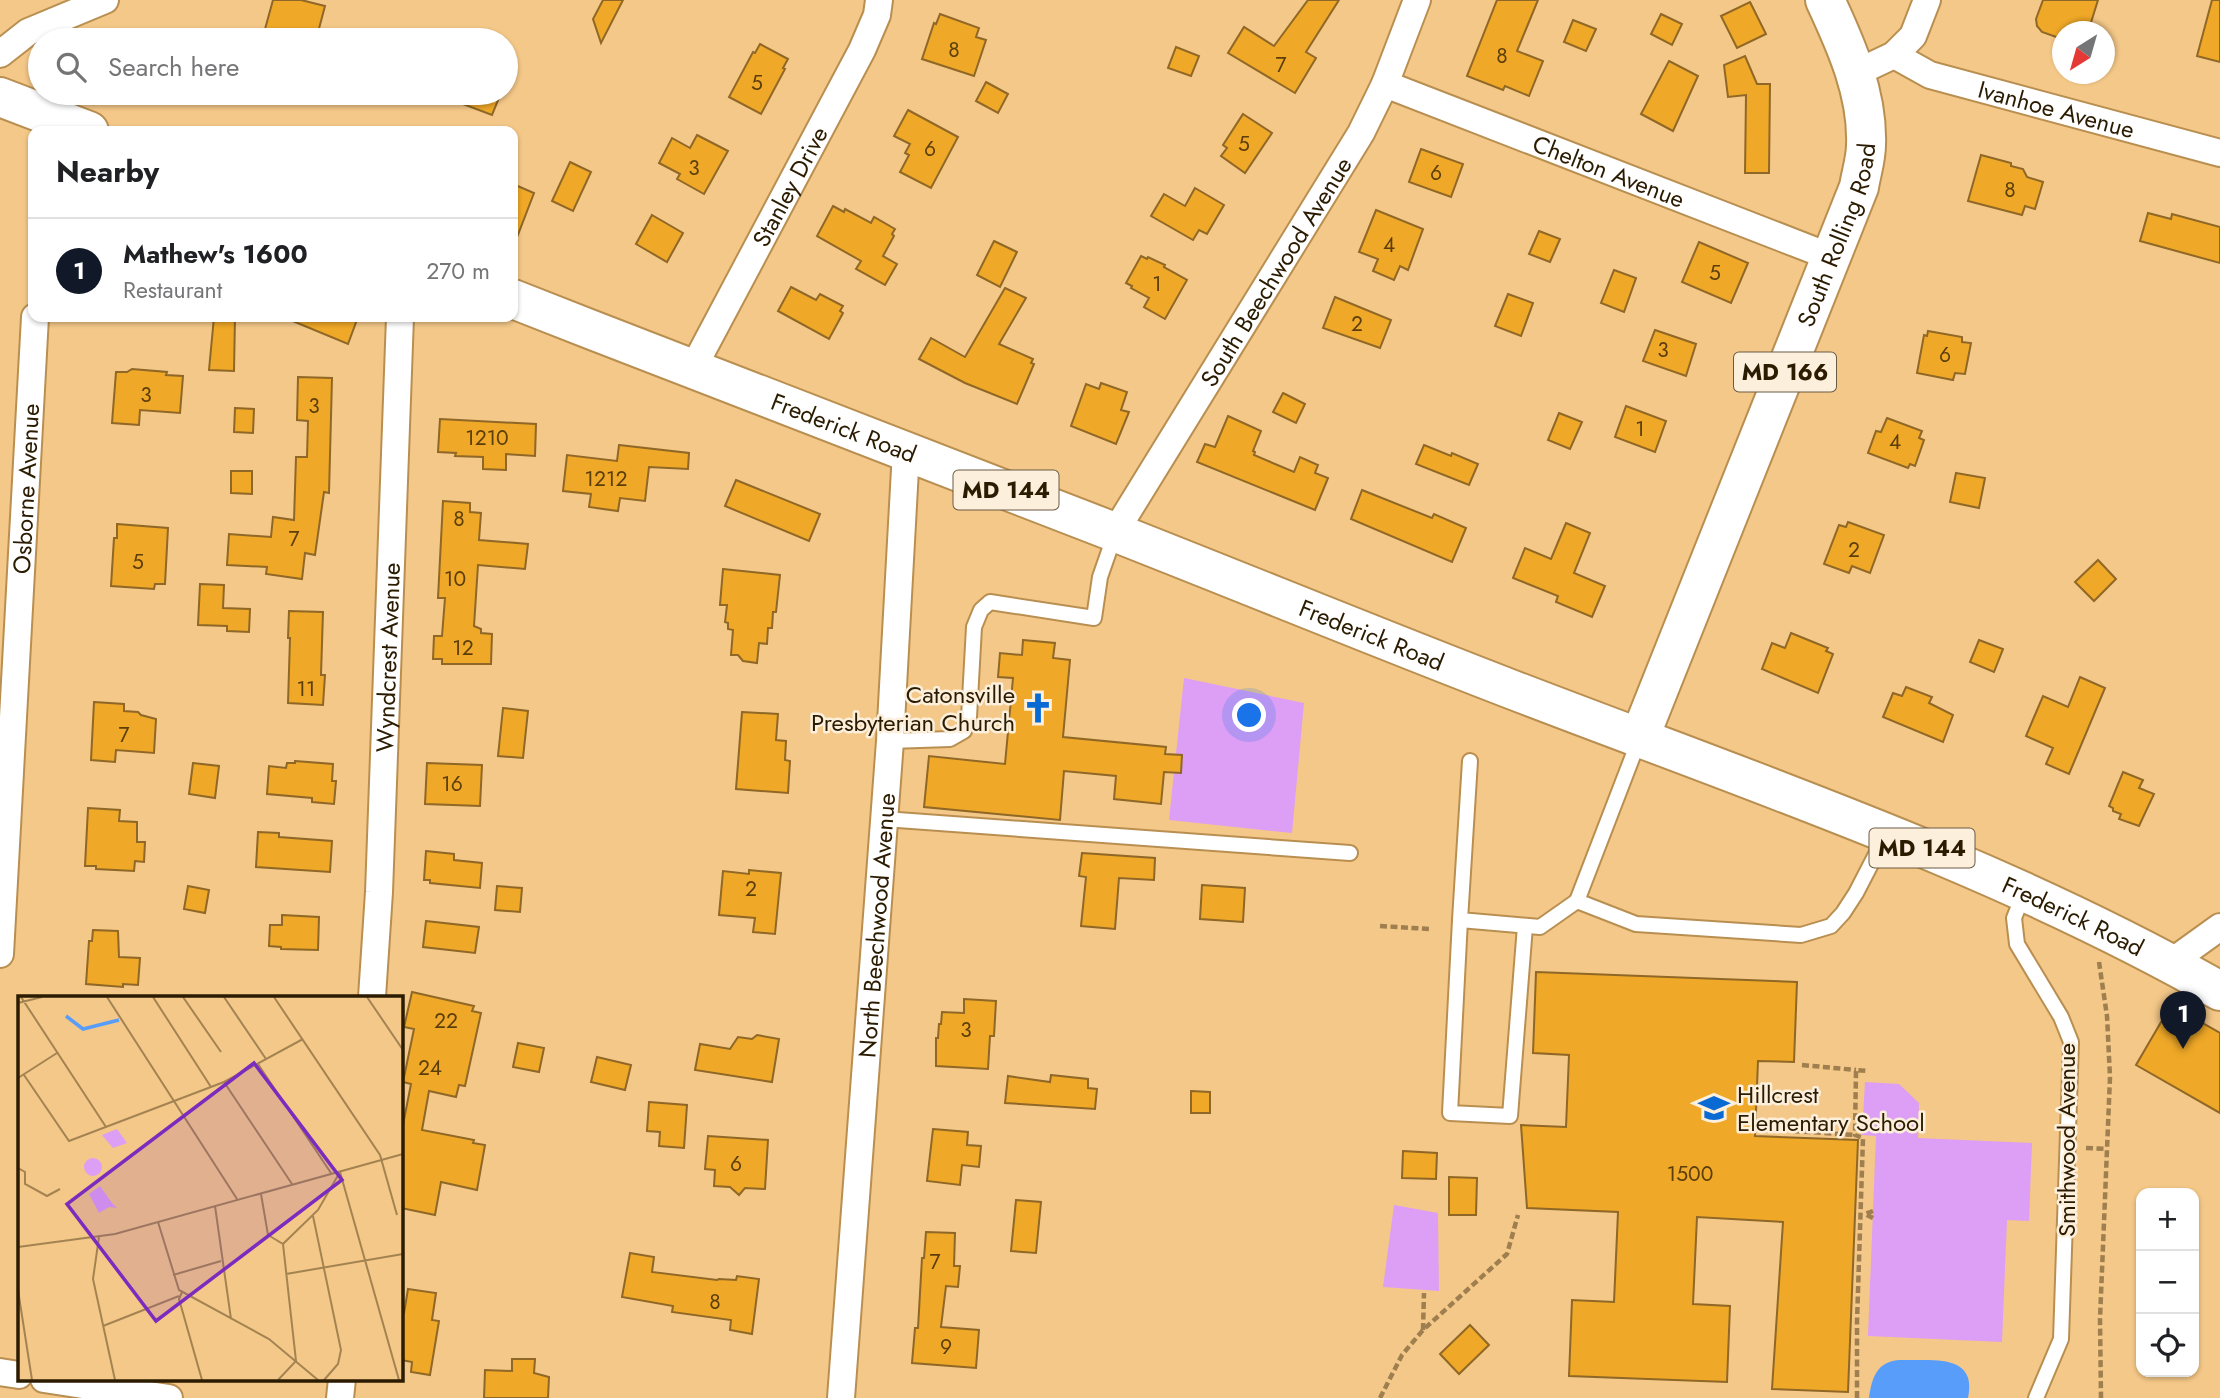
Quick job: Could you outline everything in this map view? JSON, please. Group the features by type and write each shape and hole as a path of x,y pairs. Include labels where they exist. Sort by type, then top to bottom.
{"main road":[{"name":"South Rolling Road","path":"1639,739 1859,187 1867,146 1865,109 1856,73 1825,0"},
{"path":"0,97 46,123"},
{"name":"Frederick Road","path":"518,301 1639,739 1888,833 2025,892 2170,963 2220,991"}],"street":[{"path":"38,28 105,0"},
{"name":"Stanley Drive","path":"692,370 862,50 877,15 879,0"},
{"name":"South Beechwood Avenue","path":"1115,533 1361,133 1385,84 1417,0"},
{"path":"1856,73 1894,55 1913,36 1927,0"},
{"path":"0,54 28,32"},
{"name":"Ivanhoe Avenue","path":"1894,55 1930,75 2220,153"},
{"name":"Chelton Avenue","path":"1385,84 1831,257"},
{"name":"Osborne Avenue","path":"0,954 35,322"},
{"name":"Wyndcrest Avenue","path":"372,996 379,892 400,322"},
{"name":"North Beechwood Avenue","path":"841,1398 890,741 906,451"},
{"path":"2170,963 2220,927"},
{"path":"0,1372 18,1375"},
{"path":"51,1380 169,1398"},
{"path":"340,1398 342,1380"}],"lane":[{"path":"890,741 950,739 964,731 969,717 974,627 981,610 990,602 1094,618 1100,577 1115,533"},
{"path":"1460,920 1540,927 1577,901 1639,739"},
{"path":"1470,761 1450,1113 1510,1116 1525,926"},
{"path":"884,819 1350,853"},
{"path":"1577,901 1636,923 1801,935 1831,926 1843,913 1888,833"},
{"name":"Smithwood Avenue","path":"2025,892 2014,918 2017,944 2060,1017 2071,1042 2061,1339 2036,1398"}],"path":[{"path":"1380,926 1430,929"},
{"path":"2098,959 2107,1016 2110,1077 2100,1318 2101,1398"},
{"path":"1802,1065 1867,1071"},
{"path":"1855,1135 1856,1070"},
{"path":"1793,1131 1855,1135 1863,1138 1857,1398"},
{"path":"1863,1214 1873,1210"},
{"path":"1863,1214 1873,1218"},
{"path":"1380,1398 1402,1355 1423,1330 1507,1254 1518,1215"},
{"path":"1423,1330 1424,1293"}],"shaded area":[{"path":"1184,678 1304,703 1292,833 1169,820"},
{"path":"1865,1082 1899,1084 1919,1103 1918,1138 2032,1143 2029,1221 2007,1220 2002,1342 1868,1336 1876,1136 1862,1135"},
{"path":"1394,1205 1438,1213 1439,1291 1383,1287"}],"water":[{"path":"1899,1360 1937,1360 1959,1366 1966,1373 1969,1383 1968,1398 1869,1398 1877,1372 1885,1364"}],"building":[{"path":"273,0 301,0 325,6 319,28 265,28"},
{"path":"603,0 623,0 601,43 593,19"},
{"path":"1308,0 1339,0 1306,52 1316,58 1295,93 1228,53 1244,27 1274,46"},
{"path":"1497,0 1538,0 1517,51 1543,61 1529,96 1505,86 1503,90 1467,76"},
{"path":"2043,0 2098,0 2091,21 2052,21 2052,36 2042,32 2036,19"},
{"path":"2212,0 2220,0 2220,62 2197,56"},
{"path":"1750,2 1766,34 1737,48 1721,16"},
{"path":"940,14 979,28 976,37 986,40 974,76 922,59 934,23 936,24"},
{"path":"1661,14 1682,24 1672,45 1651,34"},
{"path":"1573,20 1596,29 1586,51 1564,42"},
{"path":"760,44 788,59 761,114 729,97"},
{"path":"1176,47 1199,56 1191,76 1168,68"},
{"path":"1745,56 1757,84 1770,84 1769,173 1745,173 1746,95 1728,97 1724,65"},
{"path":"1669,61 1698,76 1673,131 1641,114"},
{"path":"986,82 1008,94 998,113 976,101"},
{"path":"466,105 496,105 492,115"},
{"path":"908,110 958,137 931,188 900,172 909,155 905,153 910,144 894,136"},
{"path":"1243,114 1272,133 1245,173 1221,156 1227,148 1223,145"},
{"path":"697,135 728,151 704,194 677,179 680,174 659,163 672,138 690,148"},
{"path":"1421,149 1463,164 1451,197 1409,182"},
{"path":"1981,155 2011,163 2011,166 2023,169 2027,177 2043,182 2035,209 2025,206 2022,215 1968,201"},
{"path":"570,162 591,172 573,211 552,201"},
{"path":"518,186 534,193 518,235"},
{"path":"1195,188 1224,205 1207,234 1199,230 1193,240 1151,216 1164,194 1185,206"},
{"path":"833,206 844,212 845,209 871,223 874,217 895,229 883,256 897,264 885,285 856,269 861,261 817,236"},
{"path":"1376,210 1423,229 1408,270 1400,266 1394,280 1373,271 1378,259 1359,252"},
{"path":"2148,213 2171,219 2172,214 2220,227 2220,263 2140,241"},
{"path":"652,215 683,233 667,262 636,244"},
{"path":"1539,231 1560,239 1550,262 1529,254"},
{"path":"994,241 1017,252 1000,287 977,275"},
{"path":"1699,242 1748,263 1731,303 1682,282"},
{"path":"1141,256 1165,265 1164,267 1187,280 1165,319 1144,307 1149,298 1126,283"},
{"path":"1614,270 1636,278 1624,312 1601,303"},
{"path":"791,287 816,300 820,294 843,306 840,311 843,313 829,339 778,311"},
{"path":"1005,288 1026,298 999,344 1033,359 1031,363 1034,364 1017,404 965,383 919,359 931,338 965,357"},
{"path":"1508,294 1533,303 1521,336 1495,326"},
{"path":"1335,297 1391,320 1380,348 1323,328"},
{"path":"214,322 235,322 234,371 209,370"},
{"path":"295,322 356,322 348,344"},
{"path":"1655,330 1696,344 1686,376 1643,361"},
{"path":"1928,331 1962,337 1962,342 1971,343 1965,374 1955,373 1953,380 1917,373 1924,335 1927,336"},
{"path":"132,369 183,376 180,413 140,410 139,425 112,423 116,372"},
{"path":"298,377 332,378 329,493 324,492 315,555 305,553 302,579 266,574 267,567 227,565 229,534 271,537 273,517 294,520 296,457 307,457 308,421 297,420"},
{"path":"1101,383 1127,392 1121,410 1129,412 1116,444 1071,426 1086,384 1099,389"},
{"path":"1283,393 1305,404 1296,423 1273,412"},
{"path":"1626,406 1666,421 1655,452 1615,437"},
{"path":"235,408 254,409 253,433 234,432"},
{"path":"1559,413 1582,422 1570,449 1548,440"},
{"path":"1228,416 1261,431 1254,455 1294,472 1300,457 1318,465 1315,473 1328,478 1315,510 1197,462 1205,444 1215,447"},
{"path":"1887,418 1922,431 1919,438 1924,440 1915,466 1910,464 1908,468 1868,453 1876,431 1881,432"},
{"path":"440,419 536,424 535,456 506,454 506,470 483,469 483,457 438,452"},
{"path":"619,445 689,453 688,469 649,467 645,501 620,498 618,511 589,507 591,494 563,491 567,455 617,461"},
{"path":"1424,445 1478,464 1469,485 1416,464"},
{"path":"231,471 252,471 252,494 231,493"},
{"path":"1956,473 1985,478 1979,508 1950,502"},
{"path":"736,480 820,514 809,541 725,506"},
{"path":"1362,490 1432,518 1434,514 1466,528 1452,562 1351,519"},
{"path":"443,501 470,503 470,512 481,513 479,540 528,544 525,569 478,565 474,626 481,629 481,633 492,634 491,664 442,664 442,659 433,659 434,636 442,636 445,598 438,598"},
{"path":"1848,522 1884,535 1870,573 1852,566 1849,573 1824,564 1839,525 1846,527"},
{"path":"1566,523 1590,533 1574,573 1605,586 1592,617 1556,602 1558,596 1513,578 1525,548 1551,559"},
{"path":"117,524 168,528 165,584 155,584 154,589 111,586"},
{"path":"2098,560 2116,579 2094,601 2075,582"},
{"path":"723,569 780,575 772,628 768,628 767,644 759,643 757,663 743,661 738,655 731,655 733,630 728,629 728,623 725,622 727,605 720,605"},
{"path":"200,584 224,585 223,608 250,609 249,632 227,631 227,626 198,625"},
{"path":"289,611 323,612 323,705 288,703"},
{"path":"1791,633 1828,648 1826,651 1833,654 1818,693 1762,669 1772,643 1785,648"},
{"name":"Catonsville Presbyterian Church","path":"1023,640 1055,643 1053,658 1070,660 1063,737 1166,747 1165,754 1182,755 1181,773 1164,772 1161,804 1114,799 1116,776 1064,771 1060,820 924,807 929,756 1005,764 1013,678 998,677 1000,653 1022,655"},
{"path":"1979,640 2003,649 1994,672 1970,662"},
{"path":"2080,677 2105,688 2069,774 2046,764 2053,748 2026,736 2043,696 2068,707"},
{"path":"1906,687 1932,697 1929,703 1953,715 1943,742 1883,717 1893,693 1902,696"},
{"path":"94,702 124,704 124,711 138,712 156,719 154,753 116,750 115,762 91,760"},
{"path":"503,708 528,711 523,758 498,756"},
{"path":"742,712 778,714 776,740 786,741 785,760 790,761 788,793 736,789"},
{"path":"295,761 333,764 332,781 336,781 334,804 312,802 312,798 267,794 269,766 286,768 287,763"},
{"path":"193,763 219,766 215,798 189,794"},
{"path":"427,763 482,765 480,806 425,804"},
{"path":"2123,772 2143,780 2139,788 2154,794 2139,826 2119,819 2121,814 2109,806"},
{"path":"88,808 120,810 119,821 137,822 137,842 145,842 144,862 135,861 134,871 85,866"},
{"path":"258,832 279,833 279,837 332,841 330,872 256,867"},
{"path":"426,851 454,854 454,860 482,863 480,888 430,883 430,880 424,880"},
{"path":"1082,853 1155,858 1154,880 1119,878 1115,929 1081,926 1086,877 1079,876"},
{"path":"749,870 781,873 775,934 753,932 755,918 719,915 723,871 749,874"},
{"path":"1202,885 1245,888 1243,922 1200,919"},
{"path":"188,886 209,890 205,913 184,909"},
{"path":"497,886 522,888 520,912 495,910"},
{"path":"282,915 319,917 318,950 269,946 270,925 282,925"},
{"path":"426,921 479,927 475,953 423,947"},
{"path":"93,930 118,931 119,957 140,958 138,985 123,984 123,987 86,984 89,941 92,941"},
{"name":"Hillcrest Elementary School","path":"1536,972 1797,982 1794,1062 1758,1061 1755,1136 1858,1140 1848,1392 1772,1389 1783,1222 1697,1217 1693,1304 1730,1306 1727,1382 1569,1376 1572,1300 1614,1302 1618,1212 1527,1208 1521,1125 1566,1127 1569,1055 1533,1053"},
{"path":"412,992 474,1006 472,1011 481,1013 465,1086 459,1085 456,1097 429,1091 422,1130 474,1140 473,1143 485,1145 477,1190 441,1182 435,1215 402,1208 402,1130 411,1084 403,1082 414,1029 404,1027"},
{"path":"964,999 996,1001 994,1036 990,1036 988,1069 936,1066 936,1038 942,1012 964,1013"},
{"path":"2171,1005 2220,1033 2220,1113 2136,1065"},
{"path":"757,1035 779,1039 772,1082 695,1070 700,1044 730,1049 738,1037 752,1039"},
{"path":"518,1043 544,1048 539,1072 513,1067"},
{"path":"597,1057 631,1065 625,1090 591,1082"},
{"path":"1051,1075 1088,1079 1088,1088 1097,1089 1095,1109 1005,1103 1008,1076 1050,1082"},
{"path":"1191,1091 1210,1092 1210,1113 1191,1113"},
{"path":"649,1102 687,1105 684,1148 659,1146 660,1132 647,1131"},
{"path":"933,1129 968,1132 967,1145 981,1146 979,1167 962,1165 960,1185 927,1181"},
{"path":"708,1136 768,1140 765,1189 745,1188 739,1195 730,1187 714,1186 715,1170 705,1169"},
{"path":"1403,1151 1437,1153 1436,1179 1402,1178"},
{"path":"1449,1177 1477,1178 1476,1215 1449,1215"},
{"path":"1016,1200 1041,1202 1036,1253 1011,1251"},
{"path":"926,1232 955,1233 954,1266 960,1266 958,1287 946,1286 941,1327 979,1330 976,1368 912,1363 915,1328 918,1328"},
{"path":"630,1253 654,1257 652,1272 717,1280 736,1280 737,1276 759,1279 752,1334 730,1330 731,1320 672,1312 673,1306 622,1297"},
{"path":"408,1289 436,1293 432,1320 439,1321 430,1375 411,1372 412,1362 402,1360"},
{"path":"1470,1325 1489,1345 1459,1374 1440,1354"},
{"path":"512,1359 535,1359 534,1373 549,1377 548,1398 484,1398 485,1370 512,1371"}],"place":[{"name":"Catonsville Presbyterian Church","path":"1038,708"},
{"name":"Mathew's 1600","path":"2183,1049"},
{"name":"Hillcrest Elementary School","path":"1714,1108"}]}
